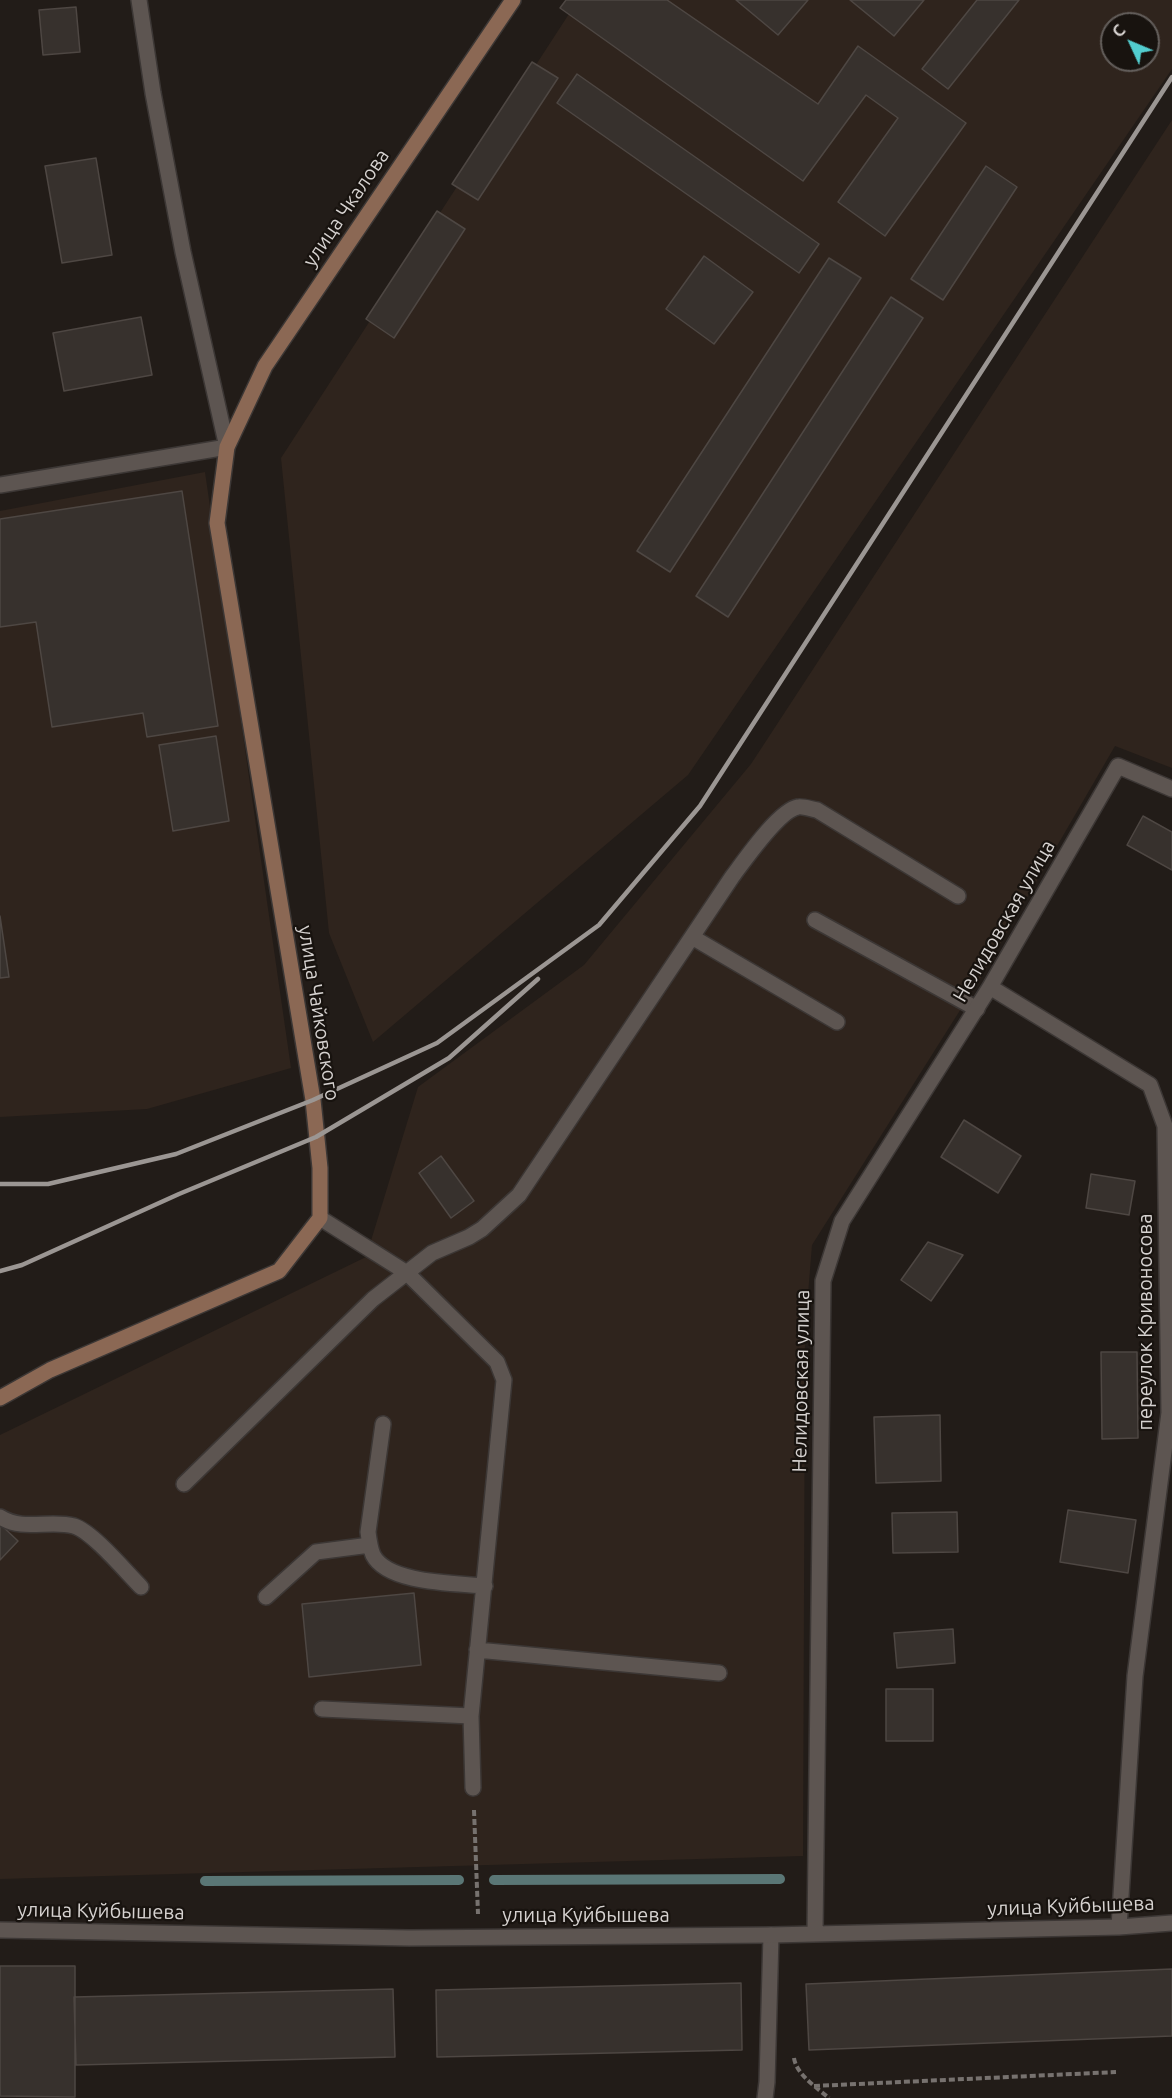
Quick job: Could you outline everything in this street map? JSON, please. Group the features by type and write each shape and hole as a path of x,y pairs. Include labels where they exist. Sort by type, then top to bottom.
{"street":[{"path":"0,485 227,447 183,252 153,93 139,0"},
{"name":"улица Чкалова","path":"227,447 265,366 513,0"},
{"name":"улица Чайковского","path":"227,447 217,523 313,1100 320,1168 320,1218"},
{"name":"Нелидовская улица","path":"815,1932 823,1281 842,1221 990,987 1118,766 1172,789"},
{"path":"184,1484 373,1299 432,1253 482,1229 519,1195 732,877 767,831 786,812 798,806 817,810 958,896"},
{"path":"815,920 976,1009"},
{"path":"692,938 837,1022"},
{"name":"переулок Кривоносова","path":"990,987 1150,1084 1165,1126 1169,1413 1135,1676 1119,1927"},
{"path":"0,1398 50,1370 279,1271 320,1218 407,1273 497,1362 504,1380 471,1716 473,1788"},
{"path":"382,1424 368,1532 374,1557 402,1576 485,1586"},
{"path":"0,1517 24,1526 65,1525 82,1530 93,1538 141,1587"},
{"path":"266,1597 316,1552 370,1545"},
{"path":"477,1650 718,1672"},
{"path":"322,1709 471,1716"},
{"name":"улица Куйбышева","path":"0,1930 398,1938 771,1935 815,1932 1119,1927 1172,1923"},
{"path":"765,2098 771,1935"}],"path":[{"path":"473,1788 479,1937"},
{"path":"768,2034 794,2051 795,2065 814,2086 829,2098"},
{"path":"814,2086 1116,2072"}],"shaded area":[{"path":"578,0 1172,0 1172,69 688,775 373,1042 329,933 281,458"},
{"path":"1172,120 1172,768 1115,746 981,977 812,1245 805,1332 803,1856 0,1879 0,1435 366,1257 418,1087 584,965 751,764"},
{"path":"205,472 291,1068 147,1109 0,1117 0,511"}],"building":[{"path":"566,0 667,0 818,104 858,46 966,123 885,236 838,202 898,118 866,95 803,181 560,8"},
{"path":"736,0 808,0 778,35"},
{"path":"850,0 924,0 894,36"},
{"path":"977,0 1019,0 948,89 922,69"},
{"path":"76,7 80,52 43,55 39,10"},
{"path":"532,62 558,78 478,200 452,184"},
{"path":"577,74 819,244 799,273 557,103"},
{"path":"96,158 112,255 62,263 45,166"},
{"path":"986,166 1017,187 943,300 911,279"},
{"path":"437,211 465,229 394,338 366,319"},
{"path":"704,256 753,292 714,344 666,309"},
{"path":"829,258 861,278 670,572 637,551"},
{"path":"891,297 923,318 728,617 696,596"},
{"path":"141,317 152,375 64,391 53,333"},
{"path":"182,491 218,726 147,737 143,713 52,727 36,622 0,627 0,519"},
{"path":"216,736 229,821 173,831 159,745"},
{"path":"1143,816 1172,832 1172,870 1127,845"},
{"path":"0,916 9,977 0,978"},
{"path":"964,1120 1021,1156 998,1193 941,1157"},
{"path":"441,1156 474,1201 451,1218 419,1173"},
{"path":"1091,1174 1135,1181 1129,1215 1086,1208"},
{"path":"928,1242 963,1255 931,1301 901,1280"},
{"path":"1101,1352 1137,1352 1138,1438 1102,1439"},
{"path":"940,1415 941,1481 876,1483 874,1417"},
{"path":"1068,1510 1136,1520 1128,1573 1060,1562"},
{"path":"957,1512 958,1552 893,1553 892,1513"},
{"path":"0,1524 18,1541 0,1560"},
{"path":"414,1593 421,1665 309,1677 302,1604"},
{"path":"953,1629 955,1663 897,1668 894,1633"},
{"path":"886,1689 933,1689 933,1741 886,1741"},
{"path":"0,1966 75,1966 75,2097 0,2096"},
{"path":"1172,1969 1172,2036 809,2050 806,1984"},
{"path":"741,1983 742,2050 437,2057 436,1990"},
{"path":"393,1989 395,2057 76,2065 74,1997"}],"waterway":[{"path":"494,1880 780,1879"},
{"path":"205,1881 459,1880"}],"railway":[{"path":"0,1184 48,1184 176,1154 313,1100 437,1043 599,925 700,806 1172,77"},
{"path":"0,1271 22,1265 179,1194 316,1137 449,1058 538,979"}]}
